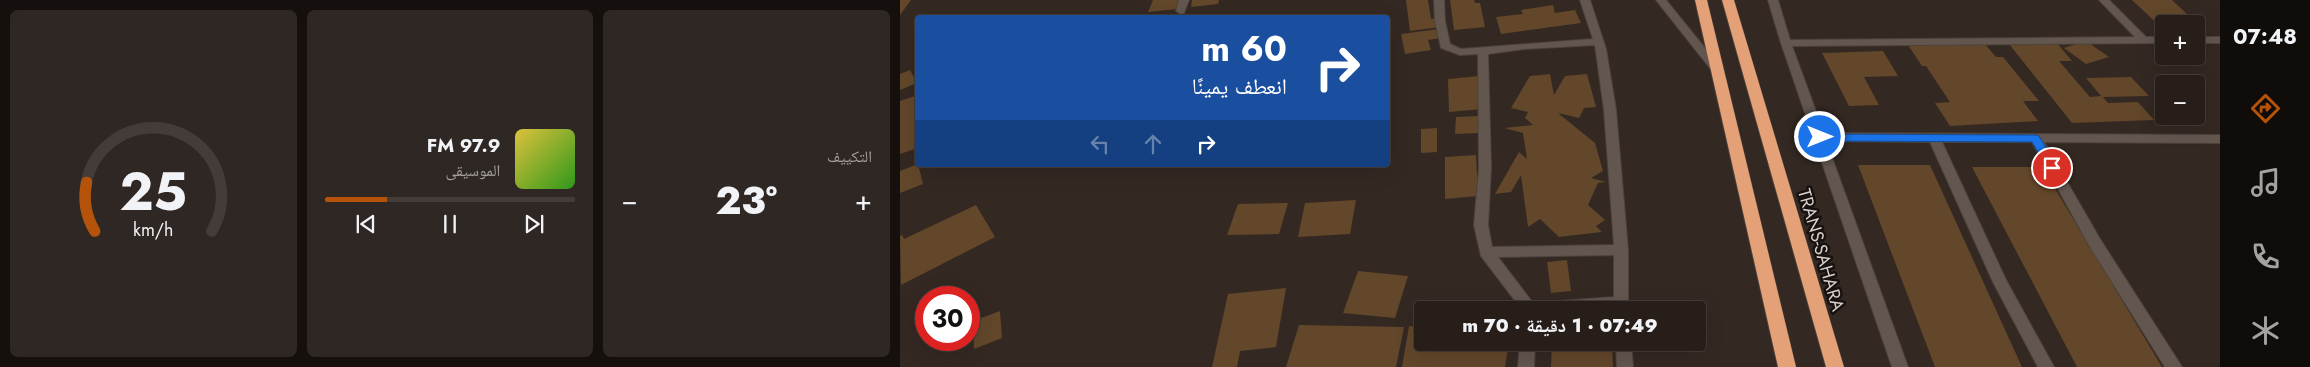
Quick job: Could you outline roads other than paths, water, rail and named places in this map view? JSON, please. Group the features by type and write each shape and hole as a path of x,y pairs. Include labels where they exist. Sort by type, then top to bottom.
{"highway":[{"path":"1701,0 1787,367"},
{"name":"TRANS-SAHARA","path":"1728,0 1835,367"}],"street":[{"path":"1181,11 1184,0"},
{"path":"1439,0 1440,21 1445,46 1460,52 1598,42"},
{"path":"1585,0 1601,49 1610,110 1621,250 1621,301"},
{"path":"1661,0 1718,70"},
{"path":"1773,0 1786,43 1900,367"},
{"path":"2104,0 2143,40"},
{"path":"1786,43 2155,40"},
{"path":"2205,40 2220,40"},
{"path":"1482,50 1484,168 1481,224 1486,252 1524,301"},
{"path":"1820,137 2220,139"},
{"path":"1934,138 2000,282 2046,367"},
{"path":"2036,138 2095,243 2174,367"},
{"path":"1486,252 1621,250"},
{"path":"1526,367 1527,351"},
{"path":"1624,351 1625,367"}]}
